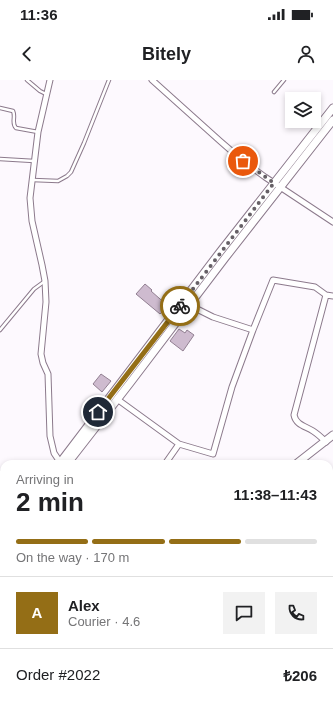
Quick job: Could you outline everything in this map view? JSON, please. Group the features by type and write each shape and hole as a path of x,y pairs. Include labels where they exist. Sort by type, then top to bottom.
{"main road":[{"path":"65,460 117,399 189,305 333,108"},
{"path":"64,460 220,252 333,120"},
{"path":"301,460 333,435"}],"street":[{"path":"50,80 38,132 30,205 45,281 46,302 42,337 42,359 48,374 50,436 52,449 60,460"},
{"path":"152,80 231,151 255,170 333,222"},
{"path":"117,399 179,444 213,454 232,387 273,280 316,288 326,295 333,296"},
{"path":"326,295 294,415 298,423 318,434 326,442"},
{"path":"189,305 214,317 253,330"},
{"path":"168,460 179,444"}],"lane":[{"path":"27,80 40,91 47,94"},
{"path":"32,180 58,181 71,172 109,80"},
{"path":"274,92 284,80"},
{"path":"0,108 13,111 13,123 16,128 38,132"},
{"path":"0,159 34,161"},
{"path":"0,330 34,289 45,281"}],"building":[{"path":"145,284 168,306 160,314 136,294"},
{"path":"179,329 185,333 187,330 194,335 183,351 170,341"},
{"path":"101,374 111,381 102,392 93,384"}],"way so far":[{"path":"180,306 274,183 243,161"}],"route":[{"path":"98,412 180,306"}]}
